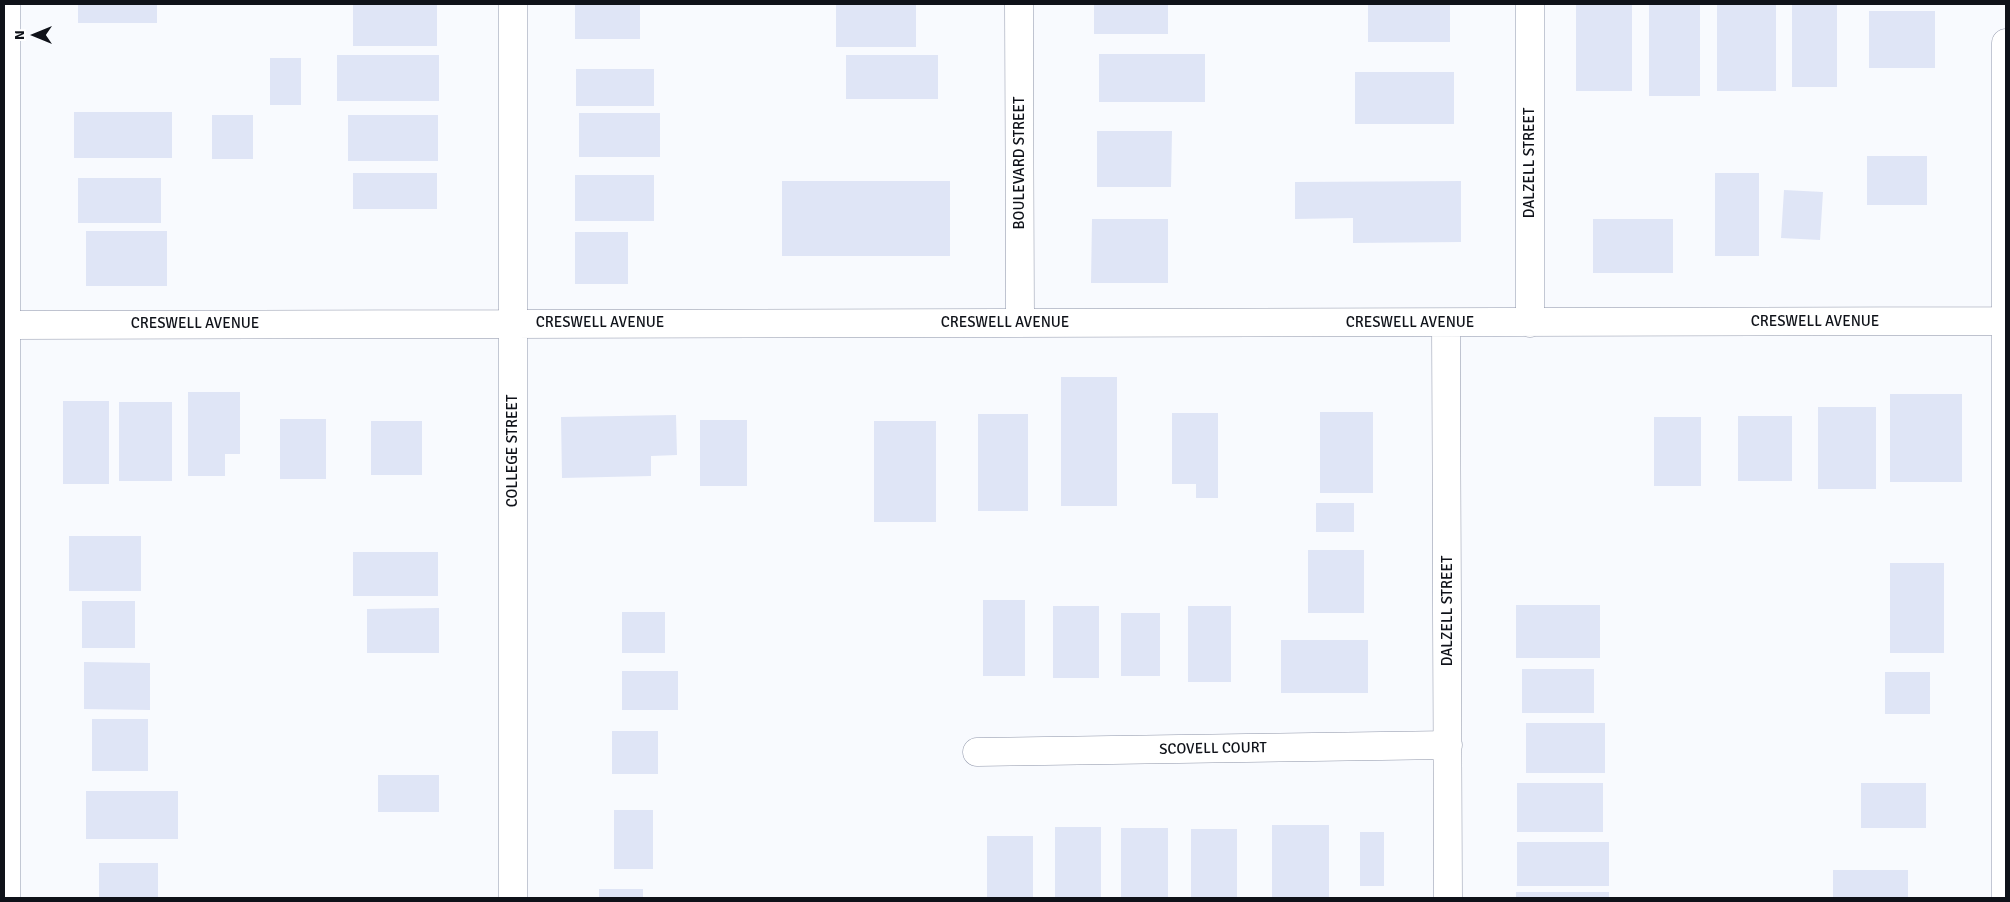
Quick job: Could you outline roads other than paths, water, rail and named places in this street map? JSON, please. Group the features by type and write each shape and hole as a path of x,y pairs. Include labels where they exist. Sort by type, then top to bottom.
{"street":[{"path":"6,4 6,898"},
{"name":"COLLEGE STREET","path":"513,898 514,4"},
{"name":"BOULEVARD STREET","path":"1020,4 1020,322"},
{"name":"DALZELL STREET","path":"1530,4 1530,323"},
{"path":"2006,43 2006,898"},
{"name":"CRESWELL AVENUE","path":"5,325 2006,321"},
{"name":"DALZELL STREET","path":"1446,323 1448,898"},
{"name":"SCOVELL COURT","path":"977,752 1448,745"}]}
